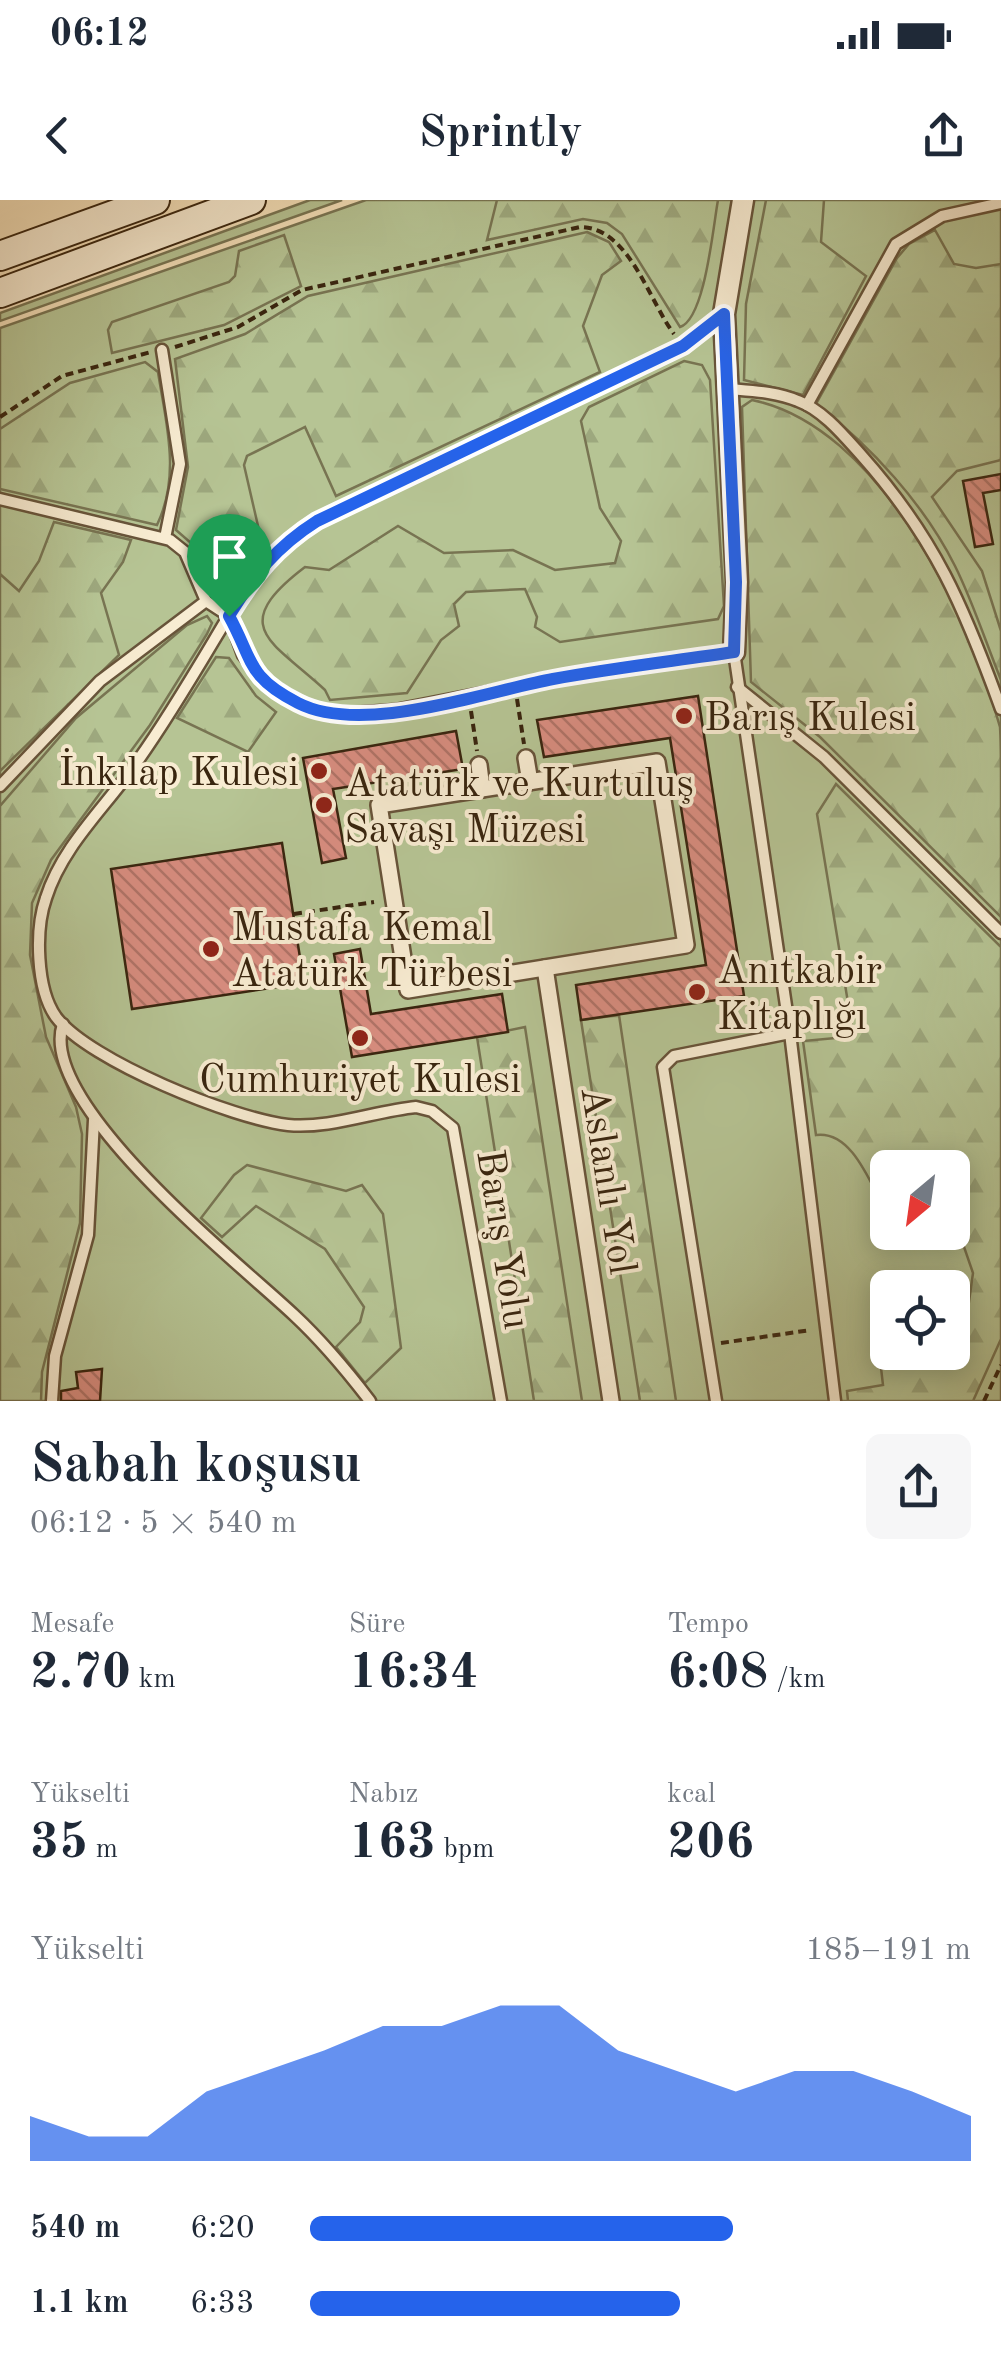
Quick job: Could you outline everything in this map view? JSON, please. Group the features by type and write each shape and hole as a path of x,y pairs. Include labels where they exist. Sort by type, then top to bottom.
{"main road":[{"path":"0,256 155,200"},
{"path":"0,294 250,200"}],"street":[{"path":"724,314 714,290 732,200"},
{"path":"734,652 730,389 724,314 742,200"},
{"path":"526,758 530,782"},
{"path":"657,762 686,945 408,990 378,805 530,782 657,762"},
{"path":"479,765 482,789"},
{"path":"374,902 394,898"},
{"name":"Aslanlı Yol","path":"545,968 611,1401"}],"lane":[{"path":"807,405 896,244 942,216 1001,204"},
{"path":"370,1401 319,1339 168,1199 94,1120 65,1065 59,1042 63,1024 50,1005 42,967 41,923 50,885 83,832 147,747 260,565 317,521 683,346 724,314"},
{"path":"162,350 180,464 165,538"},
{"path":"730,389 782,396 807,405 892,489 935,550 1001,709"},
{"path":"0,499 165,538 185,552 206,601 229,616 244,656 256,672 276,691 310,708 361,715 734,652 790,1033 835,1401"},
{"path":"0,786 100,681 206,601"},
{"path":"737,687 824,757 1001,932"},
{"name":"Barış Yolu","path":"63,1024 142,1074 276,1122 302,1125 416,1107 449,1124 459,1140 501,1401"},
{"path":"716,1401 663,1067 674,1056 790,1033"},
{"path":"52,1401 54,1364 88,1234 94,1120"}],"path":[{"path":"0,416 62,376 238,327 302,290 580,227 598,228 615,240 683,346"},
{"path":"515,687 521,722"},
{"path":"469,696 479,765"},
{"path":"294,914 374,902"},
{"path":"707,1345 827,1328"},
{"path":"984,1401 1001,1365"}],"green space":[{"path":"310,200 342,200 0,321 0,313"},
{"path":"366,200 1001,200 1001,1401 0,1401 0,328"},
{"path":"497,200 718,200 696,308 680,327 622,234 607,223 583,219 487,240"},
{"path":"766,200 824,200 821,242 866,276 803,395 744,380 746,304"},
{"path":"935,230 954,264 976,268 1001,264 1001,460 957,471 932,497 982,571 1001,631 1001,680 962,580 928,520 876,457 816,404 897,258 909,244"},
{"path":"587,232 609,242 621,261 602,275 583,326 600,372 336,496 305,427 247,456 244,465 261,539 226,597 215,594 191,543 176,530 188,467 175,359 245,334 308,296"},
{"path":"284,235 301,286 224,325 112,353 108,330 112,322 229,282 235,276 239,251"},
{"path":"684,361 702,365 710,380 724,606 718,619 560,642 535,627 537,617 525,589 466,592 454,604 459,626 441,640 407,693 330,700 325,690 266,633 263,619 267,605 305,567 329,570 398,526 444,553 513,550 555,570 615,563 621,541 600,508 581,421 589,407"},
{"path":"145,362 158,372 170,449 168,487 157,525 0,489 0,429 70,383"},
{"path":"752,400 798,417 840,446 878,485 912,530 966,631 1000,727 1001,917 820,737 751,682 742,407"},
{"path":"54,522 131,540 123,562 101,593 119,655 0,771 0,574 19,591 39,561"},
{"path":"207,616 212,623 207,634 150,725 51,860 32,903 30,955 46,1037 76,1107 82,1134 80,1223 42,1372 41,1401 0,1401 0,806 76,718 187,625"},
{"path":"216,657 229,658 256,696 276,712 248,752 177,718"},
{"path":"836,784 1001,947 1001,1339 973,1401 848,1401 847,1391 883,1385 881,1370 970,1370 973,1273 965,1250 970,1250 970,1150 870,1150 870,1181 851,1150 829,1136 816,1135 803,1041 846,1037 852,1027 817,814"},
{"path":"619,1015 676,1401 640,1401 581,1020"},
{"path":"525,1027 582,1401 534,1401 477,1037"},
{"path":"247,1165 346,1191 362,1185 383,1214 401,1348 365,1383 336,1347 360,1322 364,1307 325,1249 256,1206 222,1237 201,1218 234,1175"}],"building":[{"path":"1001,474 1001,490 983,493 993,544 975,547 963,481"},
{"path":"698,696 744,996 581,1020 576,985 706,965 670,738 544,757 537,720"},
{"name":"Atatürk ve Kurtuluş Savaşı Müzesi","path":"456,731 463,769 333,789 346,858 322,863 303,758"},
{"name":"Mustafa Kemal Atatürk Türbesi","path":"282,843 304,983 132,1009 111,869"},
{"path":"360,949 371,1014 502,994 508,1032 352,1057 334,954"},
{"path":"102,1369 100,1401 61,1401 61,1391 78,1388 76,1372"}],"place":[{"name":"Barış Kulesi","path":"684,716"},
{"name":"İnkılap Kulesi","path":"319,771"},
{"name":"Atatürk ve Kurtuluş Savaşı Müzesi","path":"324,805"},
{"name":"Mustafa Kemal Atatürk Türbesi","path":"211,949"},
{"name":"Anıtkabir Kitaplığı","path":"697,992"},
{"name":"Cumhuriyet Kulesi","path":"360,1038"}],"route":[{"path":"724,314 729,349 736,582 734,652 555,678 395,710 339,714 302,706 276,691 244,656 229,616 260,565 317,521 683,346 724,314"}]}
